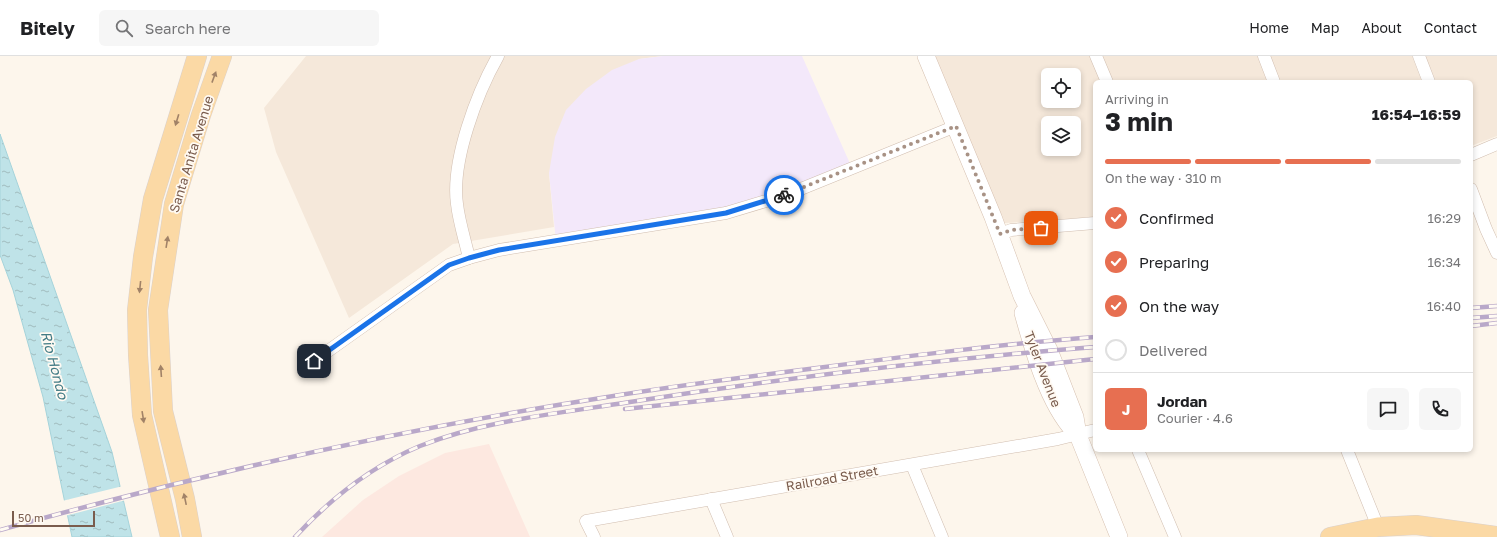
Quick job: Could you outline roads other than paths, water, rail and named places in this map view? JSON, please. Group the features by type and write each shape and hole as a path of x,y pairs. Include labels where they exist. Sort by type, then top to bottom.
{"main road":[{"name":"Santa Anita Avenue","path":"170,537 142,415 137,310 143,257 153,198 197,56"},
{"name":"Santa Anita Avenue","path":"192,537 185,499 164,411 158,310 174,204 201,115 222,56"},
{"name":"Tyler Avenue","path":"926,56 1000,234 1022,296 1049,350 1075,417 1078,435 1119,537"},
{"path":"1330,537 1378,527 1416,525 1497,536"}],"street":[{"path":"469,258 457,204 456,176 473,113 485,79 498,56"},
{"path":"1096,56 1106,80"},
{"path":"1264,56 1273,80"},
{"path":"1419,56 1428,80"},
{"path":"314,361 449,265 499,250 726,213 786,194 956,126"},
{"path":"1473,154 1497,144"},
{"path":"1473,194 1497,253"},
{"path":"1000,234 1011,230 1093,223"},
{"name":"Railroad Street","path":"594,537 586,521 912,465 1078,435 1093,431"},
{"path":"1139,452 1175,537"},
{"path":"1348,452 1378,527"},
{"path":"912,465 942,537"},
{"path":"711,499 727,537"}],"water":[{"name":"Rio Hondo","path":"0,134 112,452 132,537 72,537 43,397 13,290 0,255"}],"railway":[{"path":"1473,308 1497,306"},
{"path":"1473,318 1497,316"},
{"path":"1473,326 1497,323"},
{"path":"0,530 148,491 298,455 449,424 655,390 763,375 1025,343 1093,337"},
{"path":"295,537 337,497 385,463 420,446 471,430 524,418 804,377 920,363 1093,347"},
{"path":"625,409 1093,359"}]}
